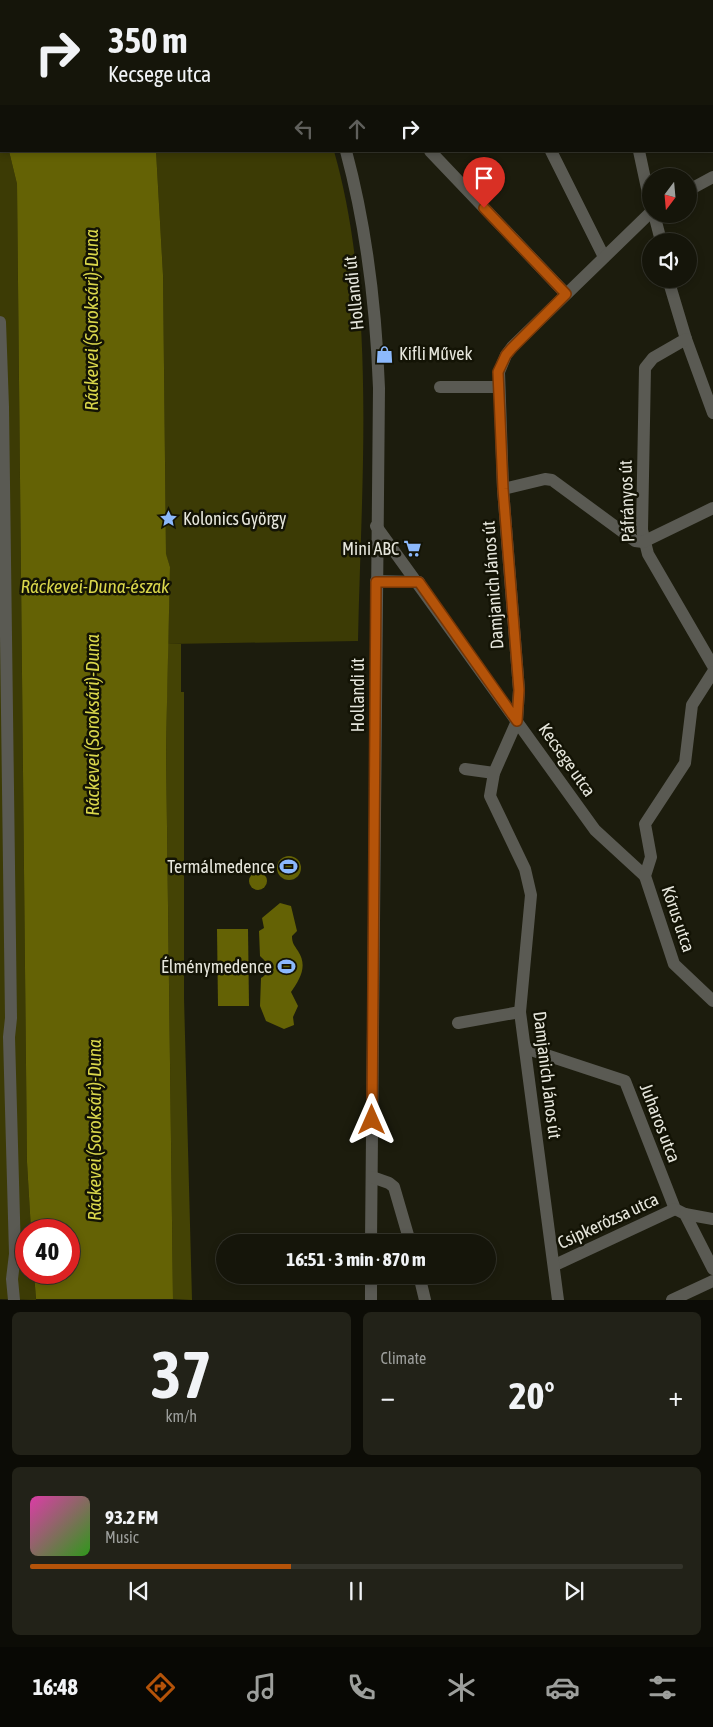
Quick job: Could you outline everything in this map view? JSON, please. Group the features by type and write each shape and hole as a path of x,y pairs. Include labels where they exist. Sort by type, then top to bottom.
{"street":[{"name":"Hollandi út","path":"346,152 366,242 377,342 371,1234"},
{"path":"431,152 566,294"},
{"path":"552,152 604,256"},
{"path":"639,152 643,168"},
{"path":"698,185 713,177"},
{"name":"Damjanich János út","path":"558,1300 555,1265 520,1012 531,894 525,869 490,796 494,773 517,721 519,690 503,489 497,387 498,372 506,355 642,216"},
{"path":"671,288 686,338 713,413"},
{"path":"0,322 4,833 11,1018 4,1037 15,1254 6,1279 14,1300"},
{"name":"Páfrányos út","path":"686,338 653,358 645,368 643,542 648,554 713,666"},
{"path":"440,387 497,387"},
{"path":"503,489 545,479 552,480 635,541 643,542 713,508"},
{"name":"Kecsege utca","path":"376,526 419,582 595,830 645,876"},
{"path":"376,582 419,582"},
{"name":"Kórus utca","path":"713,672 692,705 685,763 646,824 651,857 645,876 674,964 713,1001"},
{"path":"465,769 494,773"},
{"path":"458,1023 520,1012"},
{"name":"Juharos utca","path":"525,1048 625,1081 680,1212 713,1269"},
{"path":"372,1177 389,1183 394,1187 408,1234"},
{"path":"680,1212 713,1219"},
{"name":"Csipkerózsa utca","path":"555,1265 680,1212"},
{"path":"672,1300 713,1281"},
{"path":"371,1284 371,1300"},
{"path":"421,1284 425,1300"}],"shaded area":[{"path":"0,152 9,152 17,184 27,1162 30,1219 15,1219 15,1284 35,1284 36,1300 0,1299"},
{"path":"156,152 334,152 347,209 356,269 361,331 363,457 358,641 168,644 170,567 166,555 163,275"},
{"path":"168,644 181,644 181,692 184,692 184,998 192,1300 173,1299 166,748"}],"water":[{"name":"Ráckevei-Duna-észak","path":"9,152 156,152 163,275 166,554 170,567 166,748 173,1299 36,1299 35,1284 80,1284 80,1219 30,1219 27,1162 17,184"},
{"name":"Termálmedence","path":"289,856 297,860 301,868 297,876 289,880 281,876 277,868 281,860"},
{"path":"258,872 264,875 267,881 264,887 258,890 252,887 249,881 252,875"},
{"name":"Élménymedence","path":"280,903 291,906 297,931 292,936 292,940 301,957 303,967 300,977 291,992 298,1006 293,1017 294,1025 284,1029 266,1021 260,1006 261,978 267,973 268,967 260,956 259,931 264,928 262,918"},
{"path":"217,929 248,929 249,1006 218,1006"}],"place":[{"name":"Kifli Művek","path":"385,354"},
{"name":"Kolonics György","path":"169,519"},
{"name":"Mini ABC","path":"413,549"},
{"name":"Termálmedence","path":"289,867"},
{"name":"Élménymedence","path":"286,967"}],"route":[{"path":"372,1120 376,582 419,582 517,721 519,690 503,489 497,387 498,372 506,355 512,348 566,294 484,208"}],"water label":[{"name":"Ráckevei (Soroksári)-Duna","path":"91,320"},
{"name":"Ráckevei (Soroksári)-Duna","path":"92,725"},
{"name":"Ráckevei (Soroksári)-Duna","path":"94,1130"}]}
